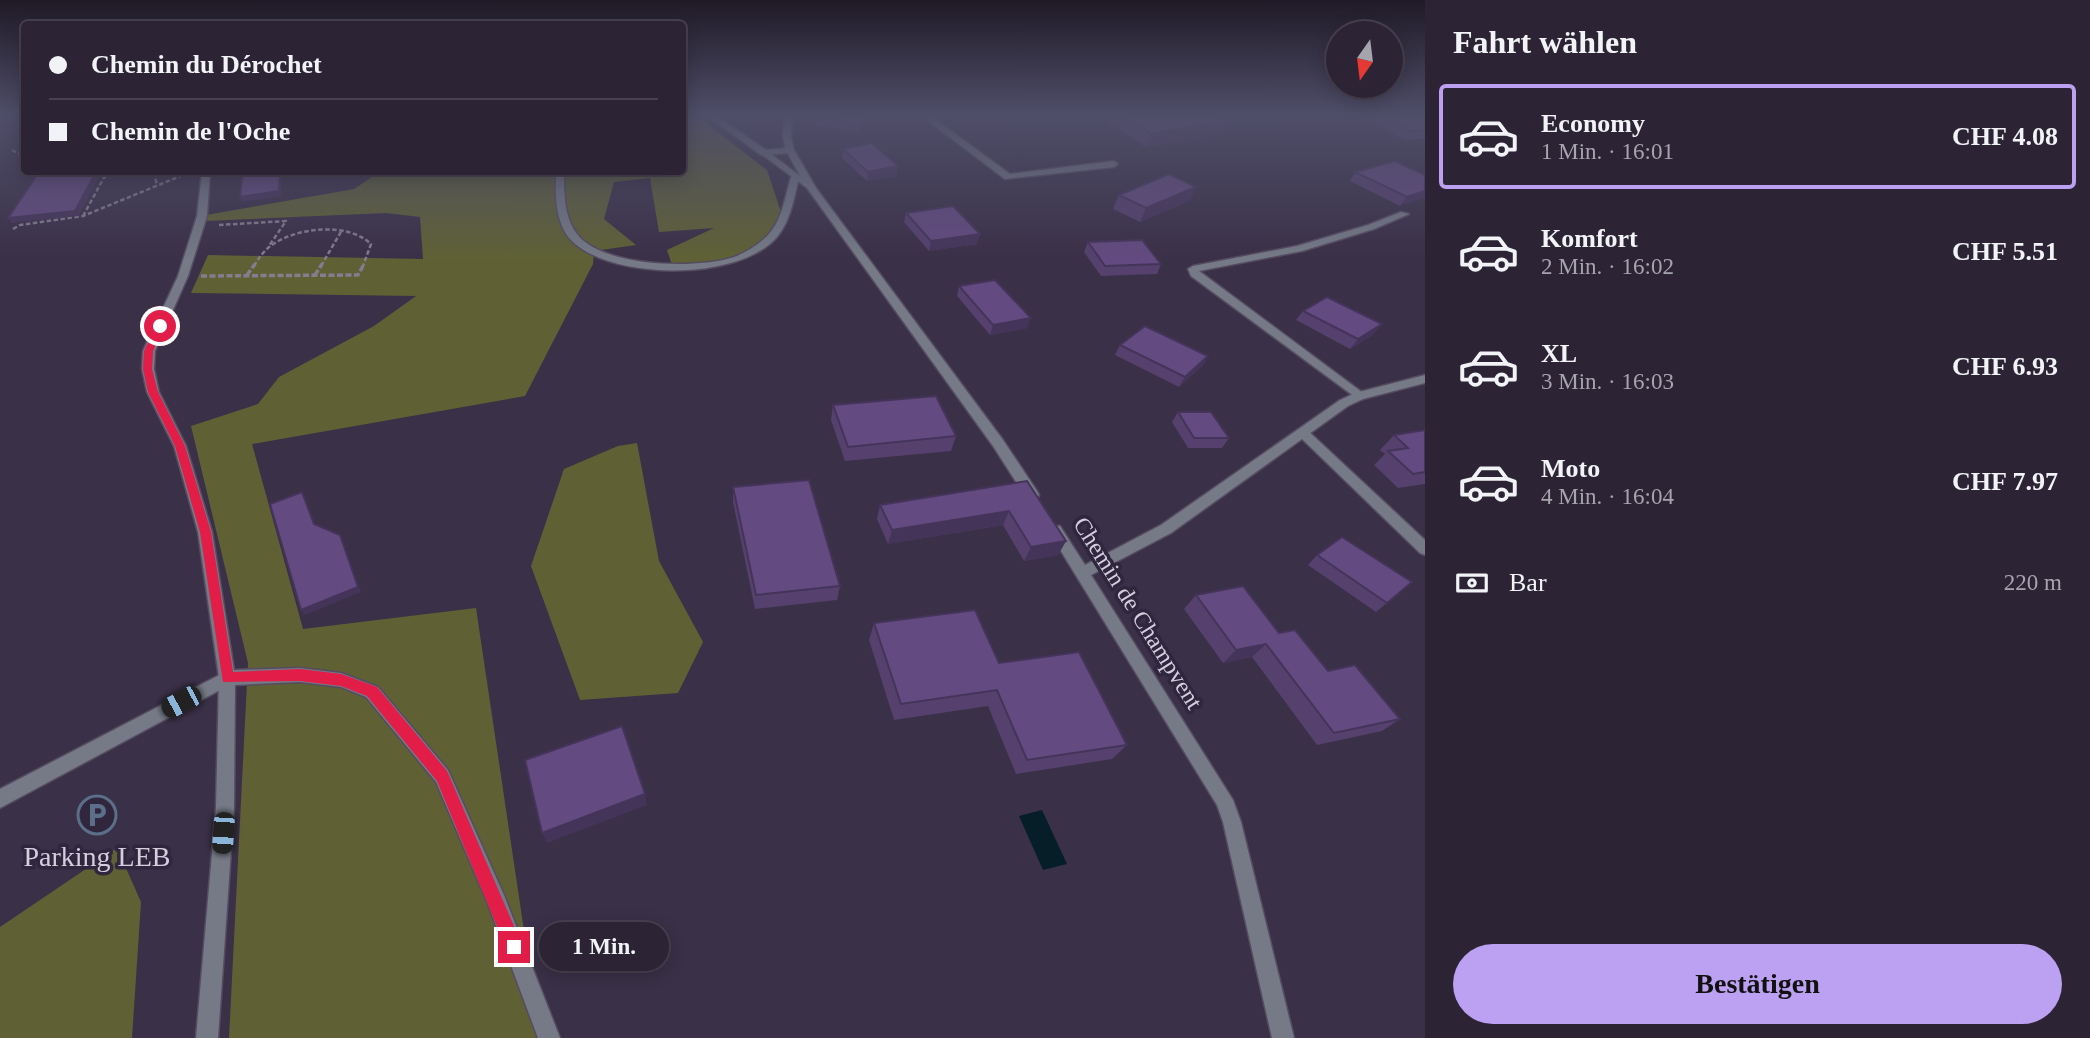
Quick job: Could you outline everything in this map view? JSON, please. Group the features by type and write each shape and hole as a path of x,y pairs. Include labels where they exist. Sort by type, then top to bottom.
{"street":[{"name":"Chemin de Champvent","path":"776,162 812,189"},
{"name":"Chemin de Champvent","path":"797,162 812,189 999,443 1224,800 1232,822 1283,1038"},
{"path":"988,162 1008,177 1114,164"},
{"path":"206,175 199,226 183,276 149,351 148,369 153,392 180,446 205,532 227,678 225,807 207,1038"},
{"path":"560,175 559,207 575,239 615,260 673,268 710,266 742,256 770,240 784,221 795,177"},
{"path":"1359,396 1195,274 1193,269 1299,249 1404,214"},
{"path":"1082,573 1166,529 1302,432 1359,396 1425,379"},
{"path":"1302,432 1425,549"},
{"path":"0,799 227,678 300,675 341,680 372,692 442,776 497,902 549,1038"}],"path":[{"path":"83,216 104,177 110,175"},
{"path":"155,175 157,186"},
{"path":"13,229 20,225 83,216 184,175"},
{"path":"199,226 286,221 247,275"},
{"path":"183,276 358,275 369,256 371,244 366,236 355,231 342,230 293,236 267,249"},
{"path":"314,276 342,230"}],"green space":[{"path":"686,162 757,162 767,170 784,221 761,245 748,253 706,265 673,268 667,250 714,228 659,232 650,178 614,182 604,219 636,245 594,251 593,264 525,396 252,444 303,629 476,608 540,1038 229,1038 248,663 191,426 258,404 279,377 374,326 416,296 191,293 208,255 423,259 420,217 386,213 205,221 206,215 354,189 375,175 686,175"},
{"path":"637,443 659,561 703,642 678,693 580,700 531,566 564,469 618,446"},
{"path":"117,848 141,902 132,1038 0,1038 0,927"}],"water":[{"path":"1042,810 1067,864 1043,870 1019,816"}],"building":[{"path":"858,162 894,162 898,166 868,172"},
{"path":"1398,162 1425,175 1425,191 1407,197 1355,172"},
{"path":"1169,174 1196,187 1146,208 1119,195"},
{"path":"37,175 94,175 75,211 8,218"},
{"path":"280,175 279,191 240,197 242,177"},
{"path":"953,206 980,234 931,241 906,213"},
{"path":"1142,240 1161,264 1105,266 1088,242"},
{"path":"995,280 1031,318 993,325 959,286"},
{"path":"1327,297 1382,324 1358,339 1303,311"},
{"path":"1145,326 1208,356 1185,377 1120,345"},
{"path":"936,396 956,436 848,447 833,405"},
{"path":"1178,412 1211,412 1229,438 1194,438"},
{"path":"1425,430 1425,472 1413,474 1388,451 1408,448 1394,435"},
{"path":"809,480 840,586 756,595 733,487"},
{"path":"1027,481 1066,541 1031,547 1009,511 892,530 880,505"},
{"path":"302,492 314,524 340,535 358,587 301,610 270,504"},
{"path":"1342,537 1412,582 1387,603 1317,555"},
{"path":"1243,586 1279,633 1295,630 1328,671 1355,665 1400,719 1334,733 1266,644 1236,650 1196,595"},
{"path":"975,610 999,663 1079,652 1127,745 1027,760 997,690 901,704 874,623"},
{"path":"622,726 645,794 542,833 525,760"}],"place":[{"name":"Parking LEB","path":"97,815"}],"route":[{"path":"160,326 149,351 148,369 153,392 180,446 205,532 227,678 300,675 341,680 372,692 442,776 514,947"}]}
